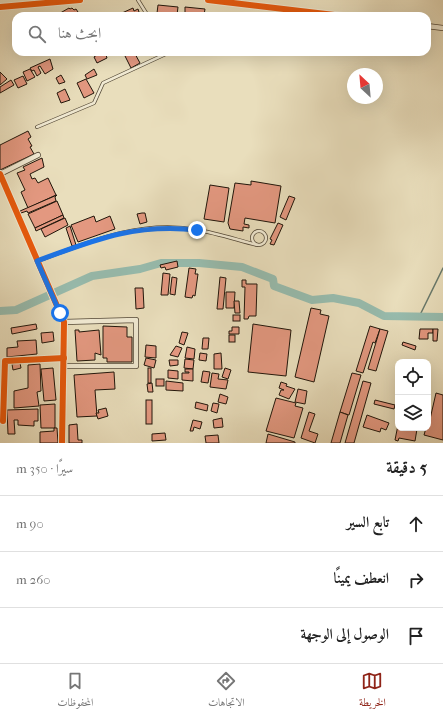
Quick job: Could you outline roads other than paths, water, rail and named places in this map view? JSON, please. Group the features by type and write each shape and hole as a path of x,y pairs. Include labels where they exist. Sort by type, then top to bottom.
{"street":[{"path":"0,7 80,0"},
{"path":"208,0 309,12"},
{"path":"431,26 443,28"},
{"path":"38,154 0,174 64,322 62,443"},
{"path":"64,322 136,320 136,366 64,366"},
{"path":"3,421 5,360 64,358"}],"lane":[{"path":"138,0 146,12"},
{"path":"37,127 94,103 103,84 162,56"},
{"path":"37,261 114,234 175,227 197,230 257,245 262,245 266,240 266,235 260,231 255,231 252,235 252,240 257,245"}],"waterway":[{"path":"0,311 16,310 92,276 140,269 161,263 199,263 242,267 273,279 274,286 312,300 333,298 359,303 384,316 443,317"},
{"path":"419,317 443,268"}]}
